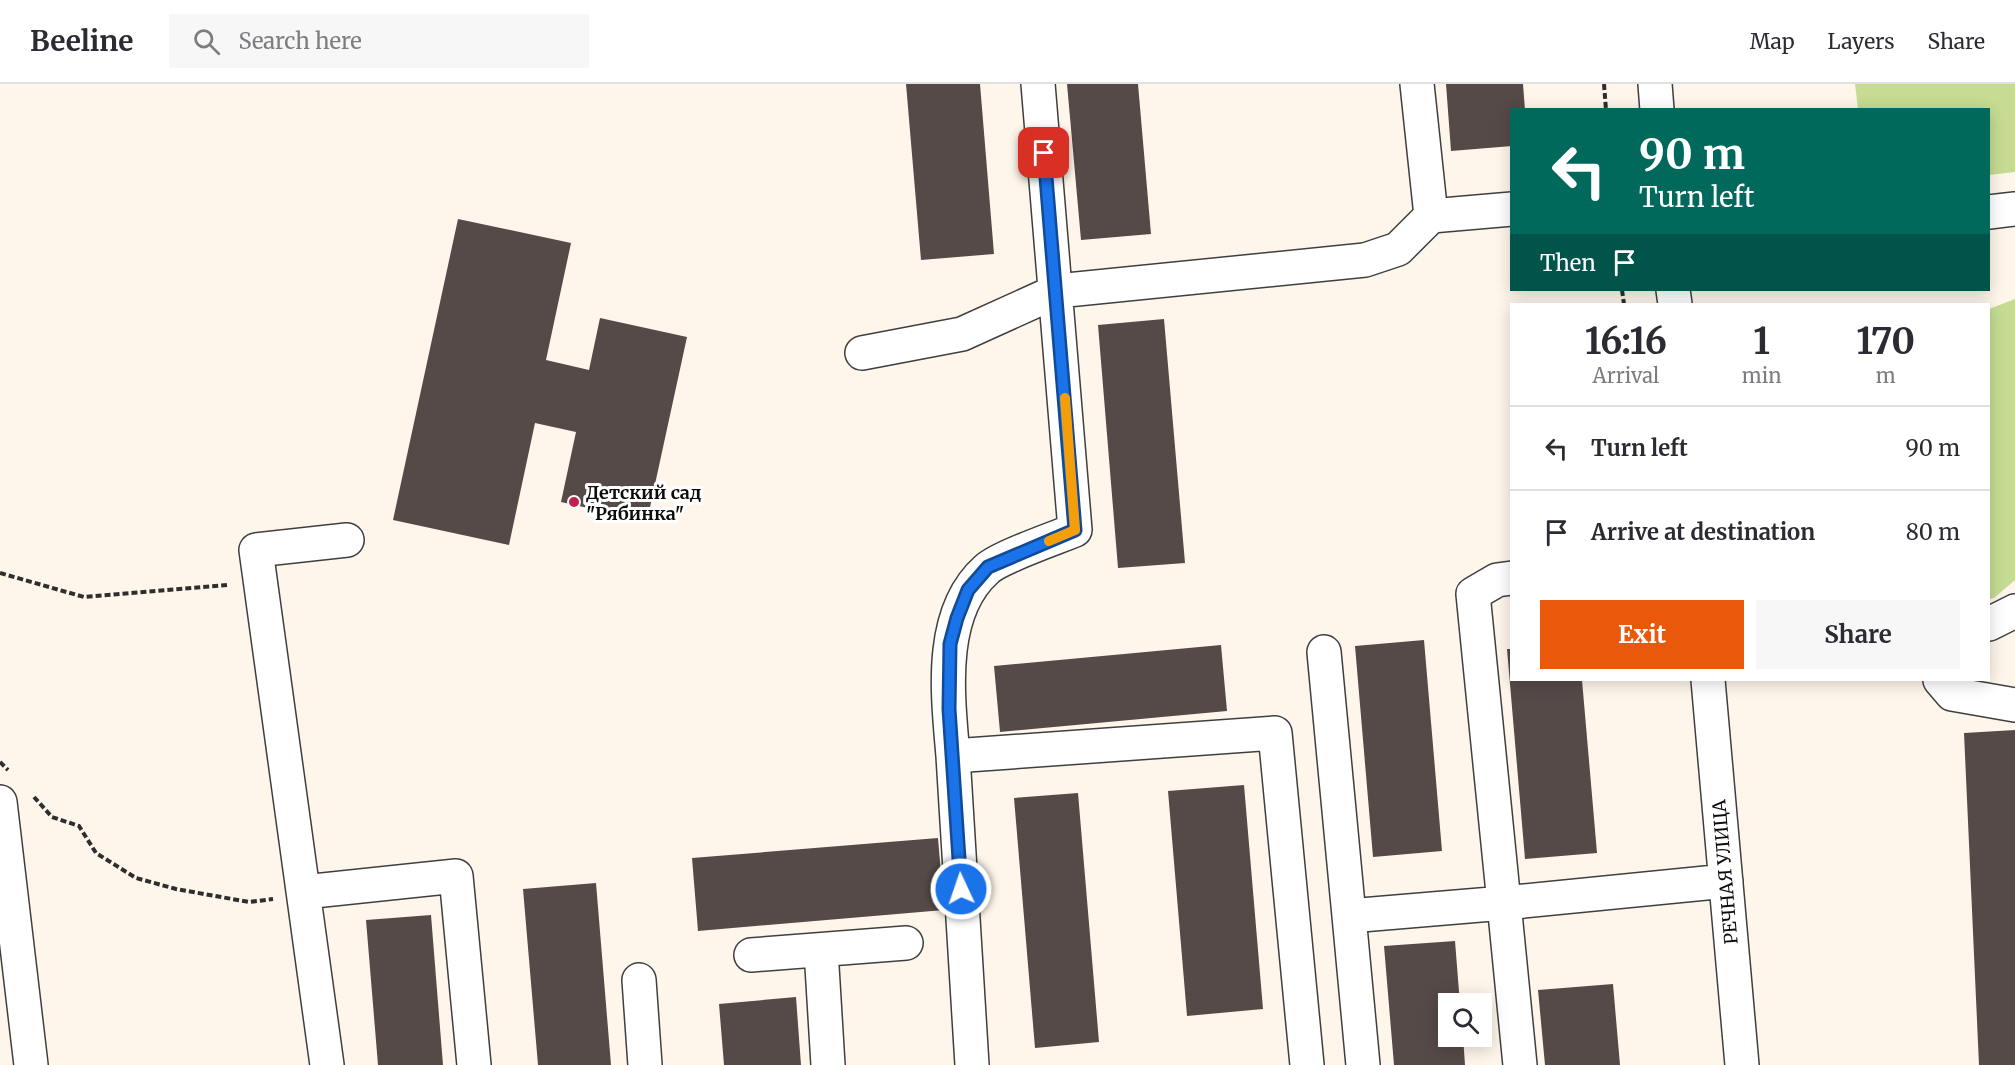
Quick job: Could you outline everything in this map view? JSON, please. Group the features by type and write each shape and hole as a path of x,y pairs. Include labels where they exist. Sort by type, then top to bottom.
{"street":[{"path":"972,1065 949,709 950,644 968,590 988,567 1075,530 1057,291 1038,84"},
{"path":"1417,84 1431,216"},
{"path":"1654,84 1657,108"},
{"path":"862,353 962,334 1057,291 1365,260 1398,249 1431,216 1510,208"},
{"path":"1990,212 2015,208"},
{"path":"327,1065 256,550 346,540"},
{"path":"1510,578 1497,580 1473,594 1520,1065"},
{"path":"1990,624 2015,611"},
{"path":"1324,652 1363,1065"},
{"name":"РЕЧНАЯ УЛИЦА","path":"1708,681 1742,1065"},
{"path":"1941,681 1952,694 2015,705"},
{"path":"953,756 1275,733 1307,1065"},
{"path":"15,790 31,1065"},
{"path":"304,892 456,876 474,1065"},
{"path":"1349,916 1726,881"},
{"path":"751,955 906,943"},
{"path":"821,950 828,1065"},
{"path":"639,980 645,1065"}],"path":[{"path":"1604,84 1606,108"},
{"path":"0,573 84,597 261,582"},
{"path":"0,762 15,790 52,817 79,826 96,853 135,878 176,889 255,903 304,892"}],"green space":[{"path":"1855,84 2015,84 2015,172 1990,175 1990,108 1858,108"},
{"path":"2015,299 2015,580 1990,599 1990,309"}],"building":[{"path":"906,84 980,84 994,254 921,260"},
{"path":"1067,84 1138,84 1151,234 1081,240"},
{"path":"1446,84 1523,84 1525,108 1510,108 1510,146 1451,151"},
{"path":"458,219 571,243 546,360 589,370 600,318 687,337 647,521 561,502 576,432 535,423 509,545 393,520"},
{"path":"1164,319 1185,563 1118,568 1098,325"},
{"path":"1424,640 1442,851 1373,857 1355,646"},
{"path":"1221,645 1227,711 1000,732 994,666"},
{"path":"1507,649 1510,649 1510,681 1582,681 1597,853 1525,859"},
{"path":"2015,730 2015,1065 1979,1065 1964,733"},
{"path":"1244,785 1263,1009 1187,1016 1168,791"},
{"path":"1078,793 1099,1042 1035,1048 1014,798"},
{"path":"938,838 944,910 698,931 692,858"},
{"path":"596,883 611,1065 538,1065 523,889"},
{"path":"431,915 443,1065 378,1065 366,920"},
{"path":"1455,941 1459,993 1438,993 1438,1047 1464,1047 1465,1065 1394,1065 1384,946"},
{"path":"1613,984 1620,1065 1545,1065 1538,990"},
{"path":"796,997 801,1065 724,1065 719,1004"}],"slow traffic":[{"path":"1049,541 1075,530 1065,398"}],"place":[{"name":"Детский сад \"Рябинка\"","path":"574,502"}],"route":[{"path":"961,889 949,709 950,644 957,618 968,590 988,567 1075,530 1044,153"}]}
